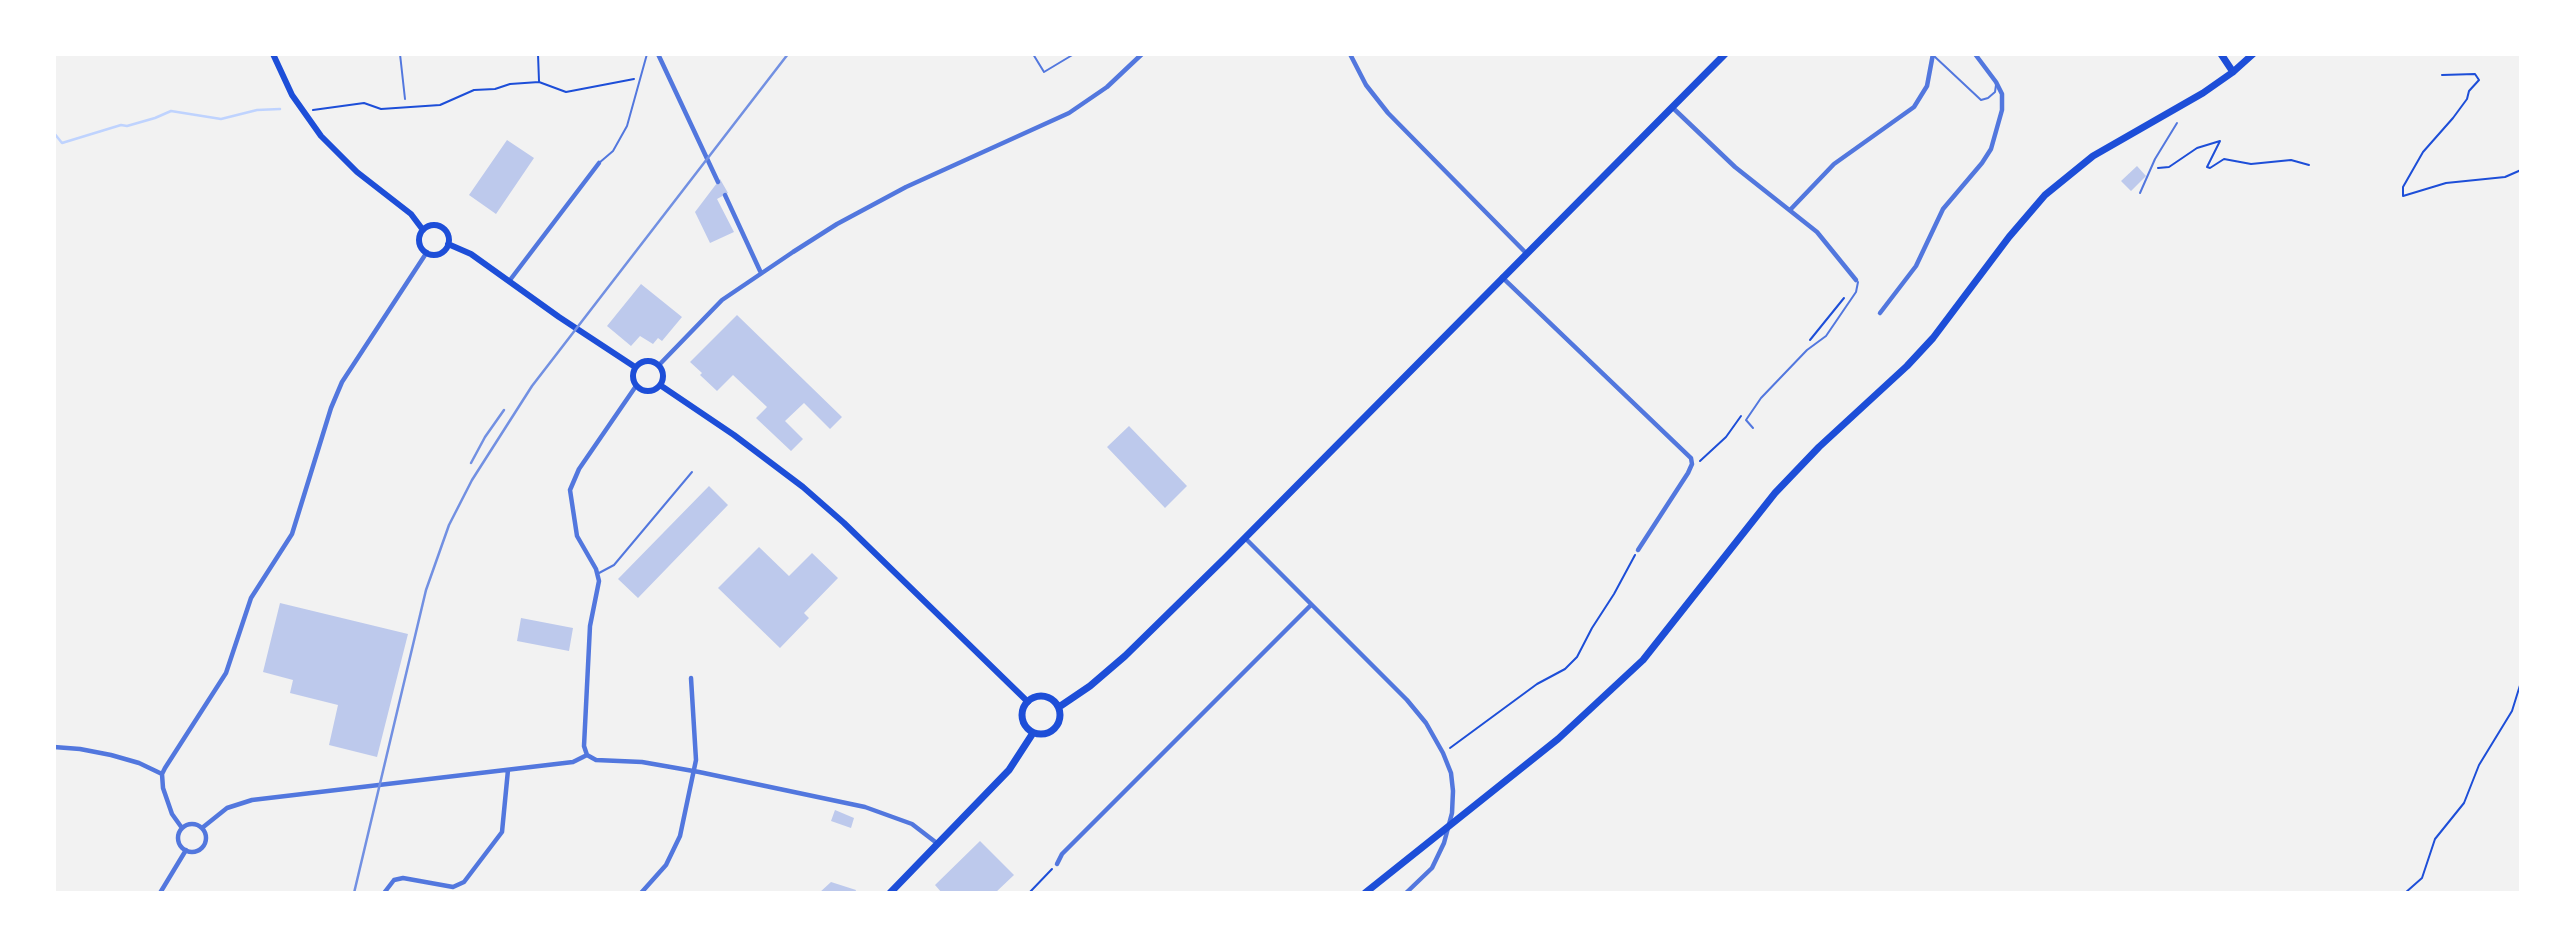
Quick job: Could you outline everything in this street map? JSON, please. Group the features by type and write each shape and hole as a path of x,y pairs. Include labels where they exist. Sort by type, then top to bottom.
{"main road":[{"path":"273,54 292,95 321,136 357,172 411,214 423,230"},
{"path":"1059,707 1090,686 1125,656 1725,54"},
{"path":"2221,54 2234,72"},
{"path":"1366,893 1567,731 1643,660 1775,493 1933,338 2008,237 2046,195 2093,156 2203,93 2234,72 2253,54"},
{"path":"431,225 444,228 449,236 448,244 439,254 426,252 420,242 423,230 431,225"},
{"path":"448,244 471,254 635,367"},
{"path":"646,360 659,365 663,375 660,385 650,391 643,391 636,386 632,377 635,367 646,360"},
{"path":"660,385 754,449 813,495 1028,702"},
{"path":"1039,696 1051,698 1059,707 1057,726 1046,734 1033,733 1023,721 1023,711 1028,702 1039,696"},
{"path":"893,892 1009,770 1033,733"}],"street":[{"path":"658,54 718,182"},
{"path":"659,365 712,309 761,273 883,199 1069,113 1107,87 1142,54"},
{"path":"1350,54 1366,85 1388,113 1526,253"},
{"path":"1880,313 1912,272 1943,209 1989,153 2003,103 2002,94 1975,54"},
{"path":"1790,210 1834,164 1914,107 1927,86 1933,55"},
{"path":"1672,107 1735,166 1821,236 1856,280"},
{"path":"510,280 598,163"},
{"path":"725,195 761,273"},
{"path":"181,828 192,823 202,828 206,837 202,847 193,852 186,850 178,842 181,828 172,814 163,788 162,774 226,673 251,598 292,534 331,408 342,382 426,252"},
{"path":"1503,277 1691,458 1692,464 1688,473 1638,550"},
{"path":"636,386 586,458 571,485 570,500 578,536 598,573 599,590 590,626 584,746 587,755 596,760 642,762 694,771 878,810 912,824 938,844"},
{"path":"1245,538 1407,701 1426,723 1443,753 1451,772 1452,813 1444,843 1432,867 1406,893"},
{"path":"1057,864 1062,854 1311,605"},
{"path":"641,893 657,878 675,849 694,771 696,760 691,678"},
{"path":"54,747 111,755 139,763 162,774"},
{"path":"202,828 227,808 251,800 573,762 587,755"},
{"path":"384,893 394,880 403,878 453,887 464,882 502,832 508,770"},
{"path":"160,893 186,850"}],"lane":[{"path":"400,54 405,99"},
{"path":"598,163 613,151 627,126 647,54"},
{"path":"1033,54 1044,72 1074,54"},
{"path":"1933,55 1981,100 1994,92 1996,82"},
{"path":"2140,193 2155,159 2177,123"},
{"path":"1753,428 1746,420 1761,398 1807,350 1826,336 1856,292 1856,280"},
{"path":"598,573 614,565 692,472"}],"path":[{"path":"538,54 539,82"},
{"path":"2442,75 2475,74 2479,80 2453,118 2423,152 2403,187 2403,196 2446,183 2505,177 2521,170"},
{"path":"312,110 364,103 381,109 440,105 474,90 495,89 509,84 539,82 566,92 641,77"},
{"path":"2158,162 2158,169 2164,169 2197,148 2220,141 2207,167 2210,168 2224,159 2251,164 2291,160 2309,165"},
{"path":"1443,753 1577,657 1638,550"},
{"path":"2405,893 2421,878 2435,839 2463,803 2479,765 2512,711 2521,682"},
{"path":"1029,893 1057,864"}],"building":[{"path":"507,140 534,158 496,214 469,195"},
{"path":"2137,166 2146,176 2131,191 2121,181"},
{"path":"720,179 728,193 717,199 734,232 710,243 695,212"},
{"path":"641,284 682,317 662,341 658,338 653,344 640,336 631,346 607,326"},
{"path":"737,315 842,417 830,429 804,403 785,421 803,439 791,451 756,418 767,407 733,375 717,391 700,375 702,373 690,362"},
{"path":"1129,426 1187,486 1165,508 1107,447"},
{"path":"709,486 728,505 638,598 618,579"},
{"path":"759,547 789,576 812,553 838,578 804,613 809,618 780,648 718,588"},
{"path":"280,603 408,634 377,757 329,745 338,705 290,693 293,680 263,672"},
{"path":"521,618 573,628 569,651 517,641"},
{"path":"835,810 854,818 851,828 831,821"},
{"path":"980,841 1014,875 995,893 942,893 935,885"},
{"path":"831,882 856,890 855,893 819,893"}],"waterway":[{"path":"54,133 62,143 155,118 171,111 221,119 257,110 280,109"}],"railway":[{"path":"354,893 426,590 449,525 472,480 532,386 788,54"},
{"path":"471,463 504,410"}]}
